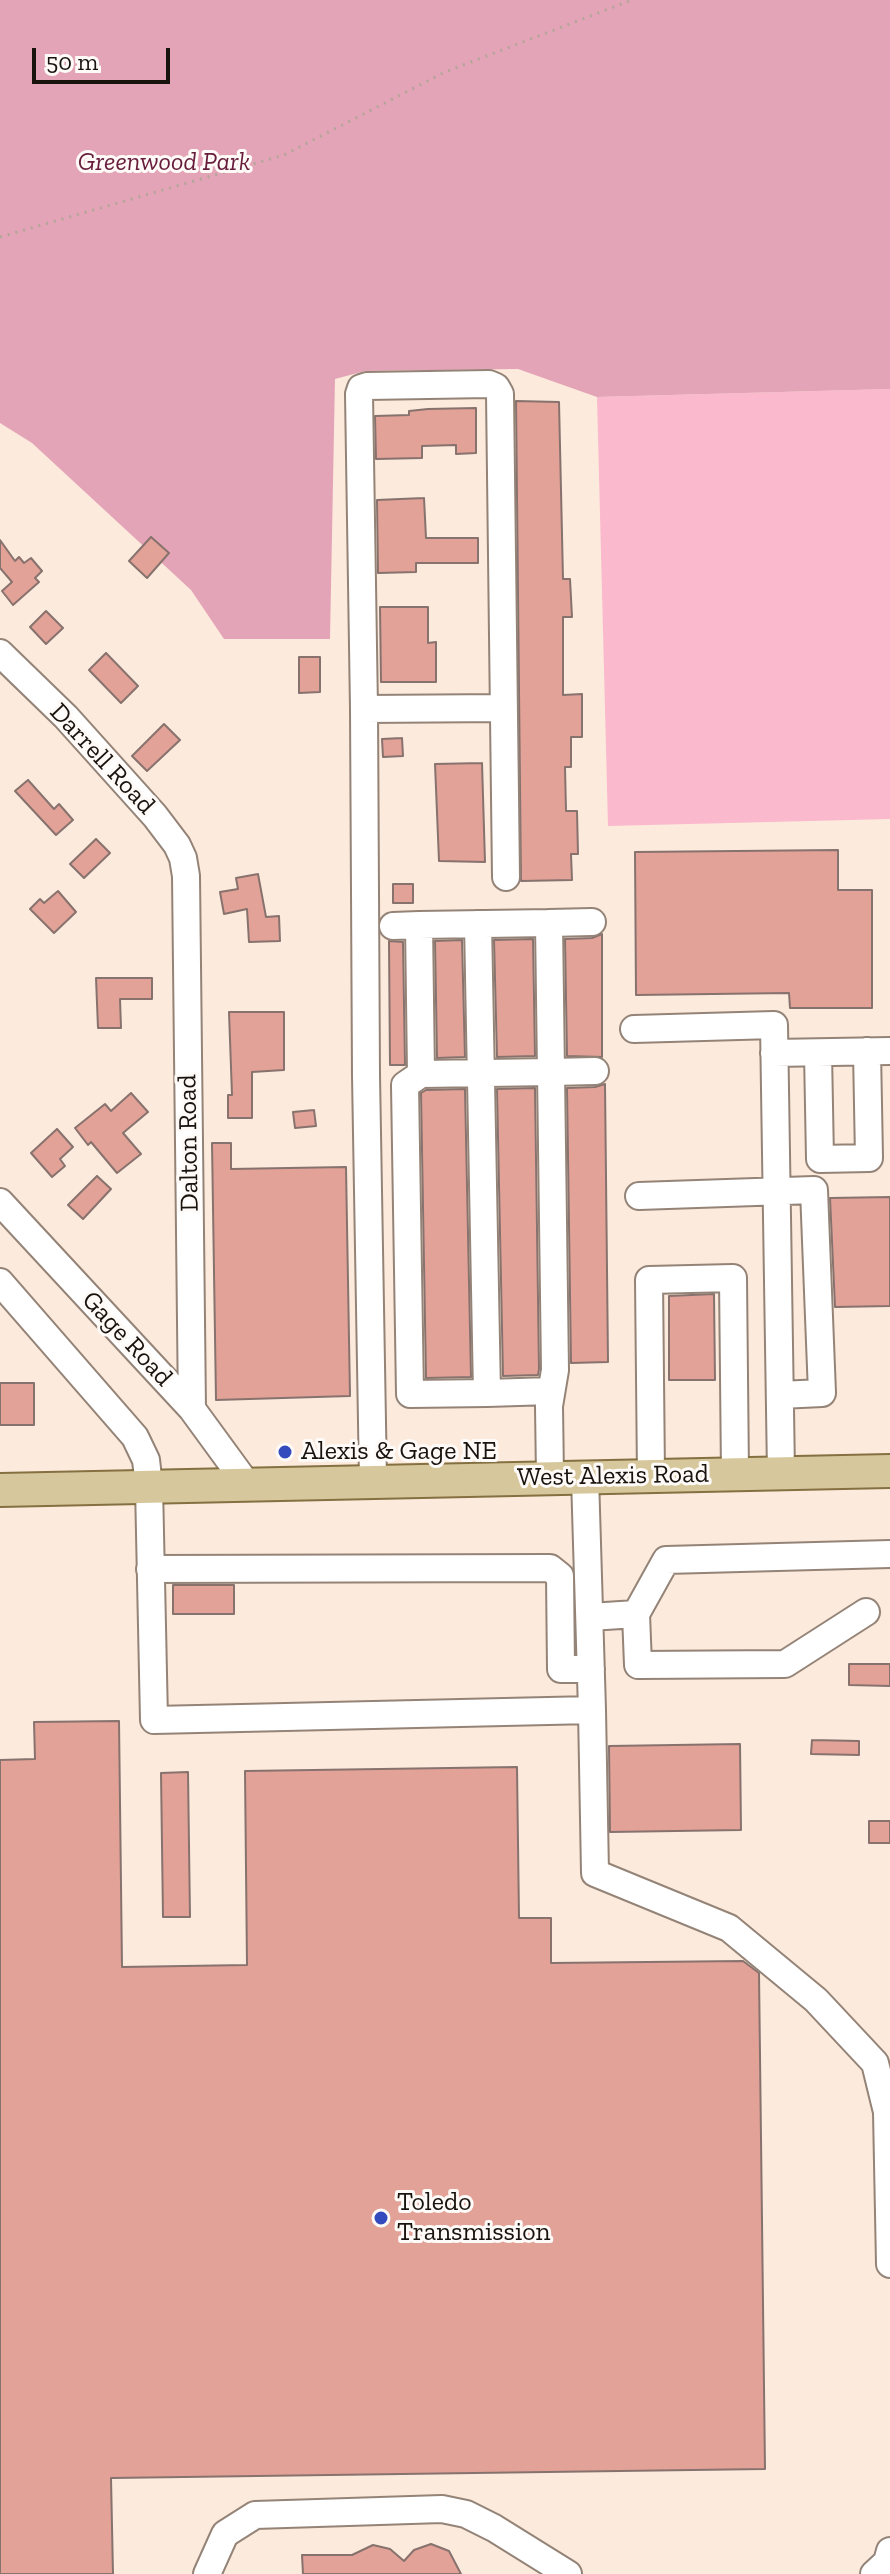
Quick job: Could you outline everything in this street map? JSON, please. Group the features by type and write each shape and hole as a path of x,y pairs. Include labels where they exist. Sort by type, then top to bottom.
{"main road":[{"name":"West Alexis Road","path":"0,1490 890,1471"}],"street":[{"path":"373,1480 359,394 361,388 367,386 489,384 496,387 500,394 506,877"},
{"name":"Darrell Road","path":"0,653 66,717 155,816 177,845 186,876"},
{"path":"364,709 504,708"},
{"name":"Dalton Road","path":"186,876 192,1409"},
{"path":"421,1074 406,926 592,922"},
{"path":"549,923 555,1370 549,1406 550,1477"},
{"path":"478,924 487,1393"},
{"path":"634,1029 774,1025 781,1473"},
{"path":"774,1053 878,1051 869,1158 820,1159 818,1053"},
{"path":"366,1075 595,1071"},
{"path":"421,1074 405,1085 410,1394 551,1391"},
{"path":"639,1196 814,1190 822,1393 780,1395"},
{"name":"Gage Road","path":"0,1202 192,1409 246,1483"},
{"path":"651,1475 649,1280 733,1278 735,1474"},
{"path":"0,1282 135,1437 146,1460 154,1720 592,1710"},
{"path":"585,1477 595,1873 729,1928 816,2000 875,2063 887,2112 890,2264"},
{"path":"866,1612 785,1664 638,1665 636,1614 666,1560 890,1554"},
{"path":"150,1569 550,1568 560,1576 561,1669 591,1669"},
{"path":"590,1617 636,1614"},
{"path":"207,2574 225,2534 255,2515 442,2509 466,2514 494,2528 568,2574"},
{"path":"874,2574 887,2562 890,2551"}],"path":[{"path":"0,237 284,155 445,72 632,0"}],"shaded area":[{"path":"890,389 890,819 608,826 597,397"}],"green space":[{"name":"Greenwood Park","path":"0,0 890,0 890,389 597,397 518,369 365,371 335,379 330,639 224,639 191,590 32,443 0,423"}],"building":[{"path":"516,401 559,402 563,579 570,579 572,617 563,617 563,695 582,694 582,737 571,737 571,767 565,767 566,811 577,811 578,854 571,854 572,880 521,881"},
{"path":"476,408 476,453 456,454 456,445 422,446 422,458 376,459 375,416 409,415 409,411 428,409"},
{"path":"424,498 426,538 478,538 478,563 416,563 416,572 378,573 377,500"},
{"path":"151,537 169,553 147,578 129,561"},
{"path":"0,540 15,561 19,557 24,563 31,558 42,571 35,578 39,582 13,605 2,591 12,582 0,568"},
{"path":"380,607 428,607 428,643 436,642 436,682 381,682"},
{"path":"46,611 63,628 46,644 30,627"},
{"path":"106,653 138,686 121,703 89,670"},
{"path":"299,657 320,657 320,692 299,693"},
{"path":"164,724 180,740 147,771 132,756"},
{"path":"402,738 403,756 383,757 382,739"},
{"path":"482,763 485,862 439,861 435,764"},
{"path":"28,780 54,809 59,804 73,820 56,835 15,791"},
{"path":"96,839 110,853 84,878 70,864"},
{"path":"838,850 838,890 872,890 872,1008 790,1008 789,993 636,995 635,852"},
{"path":"258,874 266,917 279,916 280,941 249,942 247,909 224,914 220,892 238,889 236,878"},
{"path":"393,884 413,884 413,903 393,903"},
{"path":"58,891 76,912 54,933 30,909 40,899 44,903"},
{"path":"602,934 602,1057 567,1056 565,939 592,938"},
{"path":"533,939 535,1056 497,1057 494,940"},
{"path":"462,940 465,1057 437,1058 435,941"},
{"path":"389,941 403,942 405,1065 390,1065"},
{"path":"96,978 152,978 152,999 120,999 121,1028 98,1028"},
{"path":"229,1012 284,1012 284,1070 252,1072 252,1118 228,1118 228,1095 232,1095"},
{"path":"605,1084 608,1362 571,1363 567,1088"},
{"path":"535,1088 539,1369 538,1375 503,1376 497,1089"},
{"path":"465,1089 471,1377 426,1378 421,1093 426,1090"},
{"path":"131,1093 148,1112 123,1133 141,1154 117,1173 75,1128 105,1104 111,1111"},
{"path":"314,1110 316,1126 295,1128 293,1112"},
{"path":"57,1129 73,1147 60,1159 65,1166 52,1177 31,1153"},
{"path":"212,1143 231,1143 231,1169 346,1167 350,1396 216,1400"},
{"path":"97,1176 111,1189 83,1219 68,1205"},
{"path":"890,1197 890,1306 835,1307 830,1198"},
{"path":"714,1294 715,1380 669,1380 669,1296"},
{"path":"0,1383 34,1383 34,1425 0,1425"},
{"path":"173,1585 234,1585 234,1614 173,1614"},
{"path":"849,1664 890,1664 890,1686 849,1685"},
{"name":"Toledo Transmission","path":"119,1721 122,1967 247,1965 245,1771 517,1767 519,1918 551,1918 551,1963 743,1961 759,1973 765,2469 111,2478 113,2574 0,2574 0,1760 35,1759 34,1722"},
{"path":"812,1740 859,1741 859,1755 811,1754"},
{"path":"740,1744 741,1830 610,1832 609,1746"},
{"path":"188,1772 190,1917 163,1917 161,1773"},
{"path":"869,1821 890,1821 890,1843 869,1843"},
{"path":"431,2544 449,2551 461,2574 303,2574 302,2555 352,2555 373,2545 390,2549 404,2561 414,2550"}],"place":[{"name":"Alexis & Gage NE","path":"285,1452"},
{"name":"Toledo Transmission","path":"381,2218"}]}
